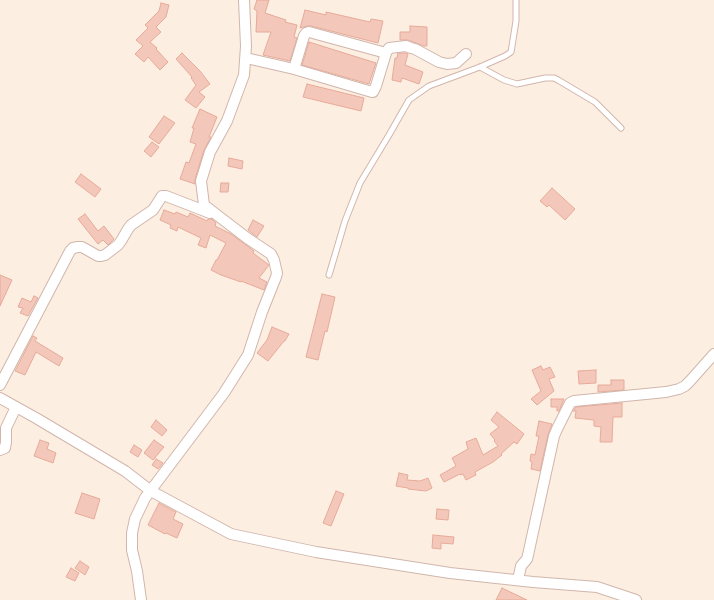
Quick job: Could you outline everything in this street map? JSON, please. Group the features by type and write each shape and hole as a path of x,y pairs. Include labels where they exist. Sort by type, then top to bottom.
{"street":[{"path":"141,600 138,571 132,550 132,533 135,519 145,498 224,393 248,355 277,273 271,254 247,238 204,205 201,181 210,152 227,121 244,75 246,46 244,0"},
{"path":"294,69 304,36 309,32 386,53"},
{"path":"246,58 294,69 374,92 386,53 389,48 406,46 415,49 439,62 448,64 456,63 466,54"},
{"path":"0,385 70,251 73,248 82,247 98,256 105,255 118,246 131,225 153,210 162,196 166,196 219,217"},
{"path":"519,574 528,555 554,436 570,403 574,401 666,392 679,389 690,382 714,354"},
{"path":"0,398 125,471 151,491 231,534 316,552 450,573 519,574 597,587 636,600"},
{"path":"0,450 5,448 6,428 16,407"}],"lane":[{"path":"329,275 344,221 360,183 409,100 429,86 480,67 510,52 516,21 516,0"},
{"path":"480,67 504,80 517,84 545,78 554,78 595,102 621,128"}],"building":[{"path":"257,0 269,0 265,13 286,20 285,22 297,25 294,37 297,38 290,61 263,55 271,32 256,32 257,11 254,9"},
{"path":"161,3 169,5 166,17 156,27 161,32 150,42 168,62 160,70 148,57 144,62 135,54 143,46 136,40 148,28 145,25 159,11"},
{"path":"305,10 326,15 326,12 370,22 371,19 383,21 378,43 311,26 300,28"},
{"path":"410,26 427,27 427,46 408,40 400,40 400,32 410,32"},
{"path":"309,42 376,63 369,84 302,65"},
{"path":"182,53 200,71 210,84 199,92 205,97 196,108 185,100 196,85 191,78 192,77 176,59"},
{"path":"398,53 408,54 405,65 423,72 419,84 402,78 401,82 392,80 395,58 397,58"},
{"path":"307,84 364,98 361,111 303,97"},
{"path":"200,109 217,117 209,137 211,137 204,150 195,179 195,184 180,179 186,162 189,163 196,144 190,142 194,128 192,128"},
{"path":"164,116 175,123 159,144 149,137"},
{"path":"152,142 159,147 151,157 144,151"},
{"path":"229,158 243,161 242,169 228,166"},
{"path":"81,174 101,189 95,197 75,182"},
{"path":"221,183 229,183 228,192 220,192"},
{"path":"552,188 575,209 565,220 549,205 547,207 540,201"},
{"path":"164,210 175,214 176,212 188,217 190,213 207,221 208,219 212,219 216,223 215,226 231,234 254,251 253,253 269,265 259,278 267,282 264,290 211,270 226,243 210,235 206,248 198,245 201,238 178,227 177,231 170,228 171,225 160,220"},
{"path":"85,214 98,231 104,226 114,239 108,245 103,240 98,244 78,219"},
{"path":"253,220 264,226 257,237 248,230"},
{"path":"0,275 12,280 0,306"},
{"path":"322,294 335,297 327,332 325,331 318,360 306,357"},
{"path":"34,296 38,298 28,316 20,313 23,308 18,307 22,298 31,302"},
{"path":"272,327 289,334 268,361 257,353 267,340"},
{"path":"33,336 37,338 35,341 63,358 59,366 36,352 25,375 15,371"},
{"path":"541,366 543,370 550,367 555,377 549,379 554,391 537,405 531,399 541,391 532,370"},
{"path":"596,370 596,383 579,384 578,371"},
{"path":"611,380 624,380 624,390 598,392 598,385 611,385"},
{"path":"551,399 564,399 559,411 557,411 557,407 551,407"},
{"path":"622,403 622,417 613,417 612,442 600,442 601,427 594,426 594,420 575,418 576,411 573,411 576,407"},
{"path":"497,412 524,434 517,444 514,442 493,462 475,472 476,475 466,480 463,474 460,474 444,482 440,475 456,466 452,458 468,449 466,442 476,438 483,455 498,446 490,434 499,427 491,420"},
{"path":"156,420 167,430 162,436 151,427"},
{"path":"539,421 552,424 540,471 531,469 532,462 530,461 531,454 535,455 539,436 536,436"},
{"path":"40,440 49,443 47,449 56,453 53,463 34,456"},
{"path":"154,440 164,447 153,460 144,453"},
{"path":"134,445 142,450 138,457 130,452"},
{"path":"156,459 163,463 158,469 152,465"},
{"path":"399,473 408,475 407,480 420,481 428,478 432,488 426,491 396,486"},
{"path":"336,491 344,494 331,526 323,523"},
{"path":"82,493 100,499 94,519 75,513"},
{"path":"159,503 176,512 173,519 183,524 177,538 166,533 165,534 148,525"},
{"path":"437,509 449,510 448,520 436,519"},
{"path":"433,535 454,537 453,544 441,543 441,549 432,548"},
{"path":"80,561 89,567 85,575 75,568"},
{"path":"71,568 79,573 75,581 66,577"},
{"path":"502,588 527,600 496,600"}]}
